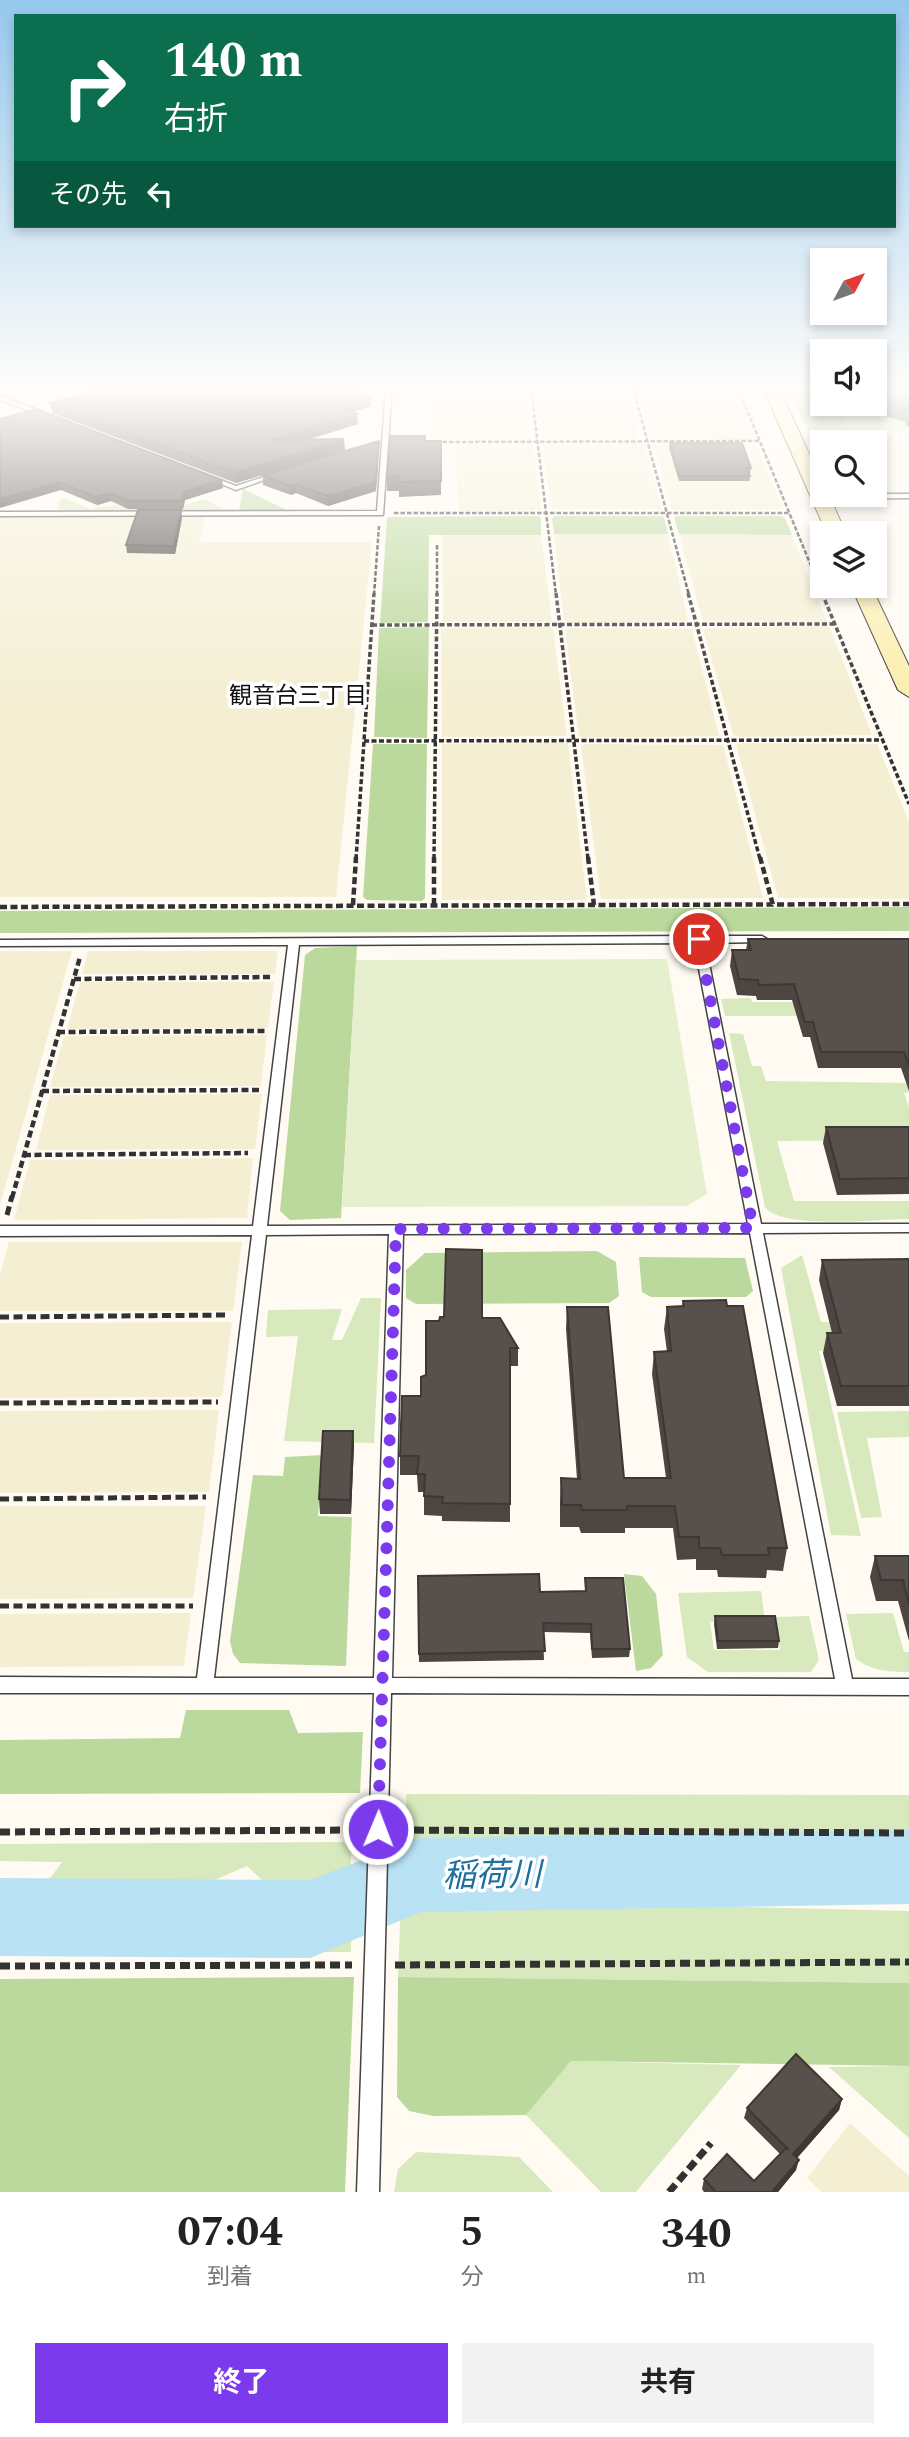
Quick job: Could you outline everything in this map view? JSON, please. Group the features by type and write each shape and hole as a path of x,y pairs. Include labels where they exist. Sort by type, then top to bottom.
{"street":[{"path":"867,598 909,690"}],"lane":[{"path":"229,513 235,490"},
{"path":"0,514 380,513 382,490"},
{"path":"887,496 909,496"},
{"path":"699,939 753,1228 845,1687"},
{"path":"0,943 769,939"},
{"path":"205,1684 294,941"},
{"path":"1,1231 909,1228"},
{"path":"368,2192 380,1688 396,1229"},
{"path":"0,1685 205,1684 380,1688 909,1687"}],"path":[{"path":"543,490 594,905"},
{"path":"661,490 773,905"},
{"path":"780,490 909,804"},
{"path":"353,905 380,513 789,513"},
{"path":"434,905 437,545"},
{"path":"372,625 835,624"},
{"path":"364,741 883,740"},
{"path":"0,907 909,904"},
{"path":"1,1231 83,943"},
{"path":"74,979 290,977"},
{"path":"58,1032 284,1031"},
{"path":"42,1091 277,1090"},
{"path":"24,1156 270,1153"},
{"path":"0,1317 251,1315"},
{"path":"0,1403 240,1401"},
{"path":"0,1499 228,1497"},
{"path":"0,1606 215,1605"},
{"path":"0,1832 378,1837 909,1833"},
{"path":"0,1966 375,1960 909,1962"},
{"path":"669,2192 711,2143"}],"shaded area":[{"path":"457,490 539,490 541,510 459,511"},
{"path":"549,490 657,490 662,509 551,509"},
{"path":"667,490 775,490 783,509 672,510"},
{"path":"0,517 206,517 199,542 372,542 336,897 0,897"},
{"path":"554,534 668,534 688,621 571,623 564,620"},
{"path":"679,534 792,535 810,580 810,598 817,598 827,622 703,621"},
{"path":"442,535 541,535 552,622 443,622"},
{"path":"441,628 553,629 567,736 442,737"},
{"path":"830,628 872,735 738,737 733,734 703,629"},
{"path":"692,629 719,736 579,736 565,630"},
{"path":"568,743 587,900 442,900 442,744"},
{"path":"877,744 909,822 909,899 778,898 736,745"},
{"path":"723,745 763,898 601,899 581,746"},
{"path":"0,951 72,951 0,1205"},
{"path":"88,951 278,951 275,974 82,974"},
{"path":"80,982 274,982 268,1028 67,1029"},
{"path":"267,1035 261,1086 50,1087 64,1036"},
{"path":"262,1094 255,1149 36,1150 50,1095"},
{"path":"253,1158 247,1218 14,1220 30,1160"},
{"path":"9,1242 242,1242 233,1311 0,1311 0,1275"},
{"path":"232,1322 222,1397 0,1398 0,1323"},
{"path":"219,1410 209,1492 0,1493 0,1411"},
{"path":"0,1506 206,1506 193,1598 0,1599"},
{"path":"191,1613 184,1666 0,1667 0,1614"},
{"path":"850,2123 909,2176 909,2192 822,2192 807,2178"}],"green space":[{"path":"243,490 287,510 239,511"},
{"path":"65,498 90,509 116,505 125,508 145,502 178,507 205,499 224,510 57,510 60,500"},
{"path":"538,516 541,518 541,535 429,535 428,622 380,623 387,518"},
{"path":"660,516 664,517 668,534 554,534 552,518"},
{"path":"781,516 785,518 792,535 679,534 674,517"},
{"path":"429,627 427,738 374,737 379,628"},
{"path":"373,744 427,744 425,898 422,901 367,900 363,897"},
{"path":"909,907 909,931 0,933 0,911"},
{"path":"357,946 341,1218 290,1220 280,1211 305,955 315,948"},
{"path":"667,959 707,1194 687,1206 342,1207 356,960"},
{"path":"751,998 752,1002 901,1002 909,1016 725,1016 721,999"},
{"path":"729,1033 743,1034 752,1066 761,1066 766,1081 909,1083 909,1092 904,1093 909,1107 909,1140 777,1141 794,1201 909,1201 909,1219 810,1221 790,1219 774,1214 765,1207"},
{"path":"597,1251 616,1262 619,1296 609,1303 416,1304 406,1298 406,1270 425,1253"},
{"path":"802,1255 821,1322 909,1322 909,1351 819,1351 861,1536 831,1535 781,1268"},
{"path":"639,1257 745,1258 753,1291 746,1297 651,1297 642,1292"},
{"path":"361,1298 381,1298 374,1443 284,1441 298,1336 266,1337 268,1310 342,1309 332,1340 342,1340"},
{"path":"909,1411 909,1437 867,1438 882,1517 861,1518 837,1412"},
{"path":"323,1455 318,1516 352,1517 346,1666 240,1663 233,1654 230,1641 253,1475 283,1476 285,1457"},
{"path":"624,1574 642,1576 656,1594 663,1655 651,1668 636,1671"},
{"path":"761,1591 765,1621 710,1622 714,1650 780,1650 775,1617 809,1616 819,1660 811,1672 708,1672 687,1657 678,1593"},
{"path":"893,1613 904,1652 909,1652 909,1672 881,1670 856,1659 846,1614"},
{"path":"186,1710 289,1710 298,1733 363,1732 360,1793 0,1794 0,1740 180,1738"},
{"path":"406,1794 909,1795 909,1853 426,1848 407,1839"},
{"path":"352,1842 350,1875 320,1897 281,1898 247,1866 189,1891 0,1900 0,1894 51,1877 62,1862 0,1861 0,1844"},
{"path":"401,1899 909,1911 909,1983 398,1977"},
{"path":"351,1921 351,1952 0,1953 0,1935 315,1935"},
{"path":"354,1977 345,2192 0,2192 0,1979"},
{"path":"398,1977 909,1983 909,2066 571,2061 526,2115 433,2116 409,2111 397,2097"},
{"path":"571,2061 741,2065 636,2192 601,2192 526,2115"},
{"path":"909,2066 909,2138 829,2067"},
{"path":"416,2152 519,2157 553,2192 394,2192 398,2169"}],"building":[{"path":"0,490 31,490 0,499"},
{"path":"80,490 189,490 184,492 183,501 128,501 110,493 96,497"},
{"path":"312,490 348,490 328,496"},
{"path":"138,510 181,510 174,546 126,545"},
{"path":"748,939 909,939 909,1066 904,1052 821,1052 813,1022 805,1022 794,984 759,985 758,980 739,979 732,950 751,950"},
{"path":"826,1127 909,1127 909,1178 840,1179"},
{"path":"446,1249 482,1250 482,1318 500,1318 518,1348 510,1348 510,1504 442,1503 443,1497 424,1496 425,1474 417,1474 419,1456 400,1456 402,1396 421,1396 421,1377 426,1375 426,1321 439,1321 440,1317 444,1317"},
{"path":"909,1259 909,1386 841,1386 827,1333 841,1333 822,1260"},
{"path":"726,1300 727,1306 743,1306 787,1548 768,1548 769,1555 722,1555 720,1548 699,1548 699,1537 679,1537 675,1506 582,1510 581,1505 562,1505 561,1478 580,1479 567,1307 608,1307 624,1478 671,1478 654,1352 671,1351 667,1307 684,1306 683,1301"},
{"path":"323,1431 353,1431 350,1500 319,1499"},
{"path":"875,1556 909,1556 909,1604 903,1580 881,1580"},
{"path":"539,1574 540,1592 586,1591 585,1578 623,1578 630,1649 592,1649 591,1624 543,1623 545,1651 419,1654 418,1576"},
{"path":"715,1616 775,1616 779,1641 718,1641"},
{"path":"796,2054 842,2099 793,2154 799,2160 772,2192 716,2192 704,2179 727,2154 754,2181 786,2148 789,2150 747,2108"}],"waterway":[{"name":"稲荷川","path":"0,1917 310,1919 419,1875 909,1867"}],"district":[{"name":"観音台三丁目","path":"298,695"}],"route":[{"path":"378,1829 380,1688 396,1229 753,1228 699,939"}]}
